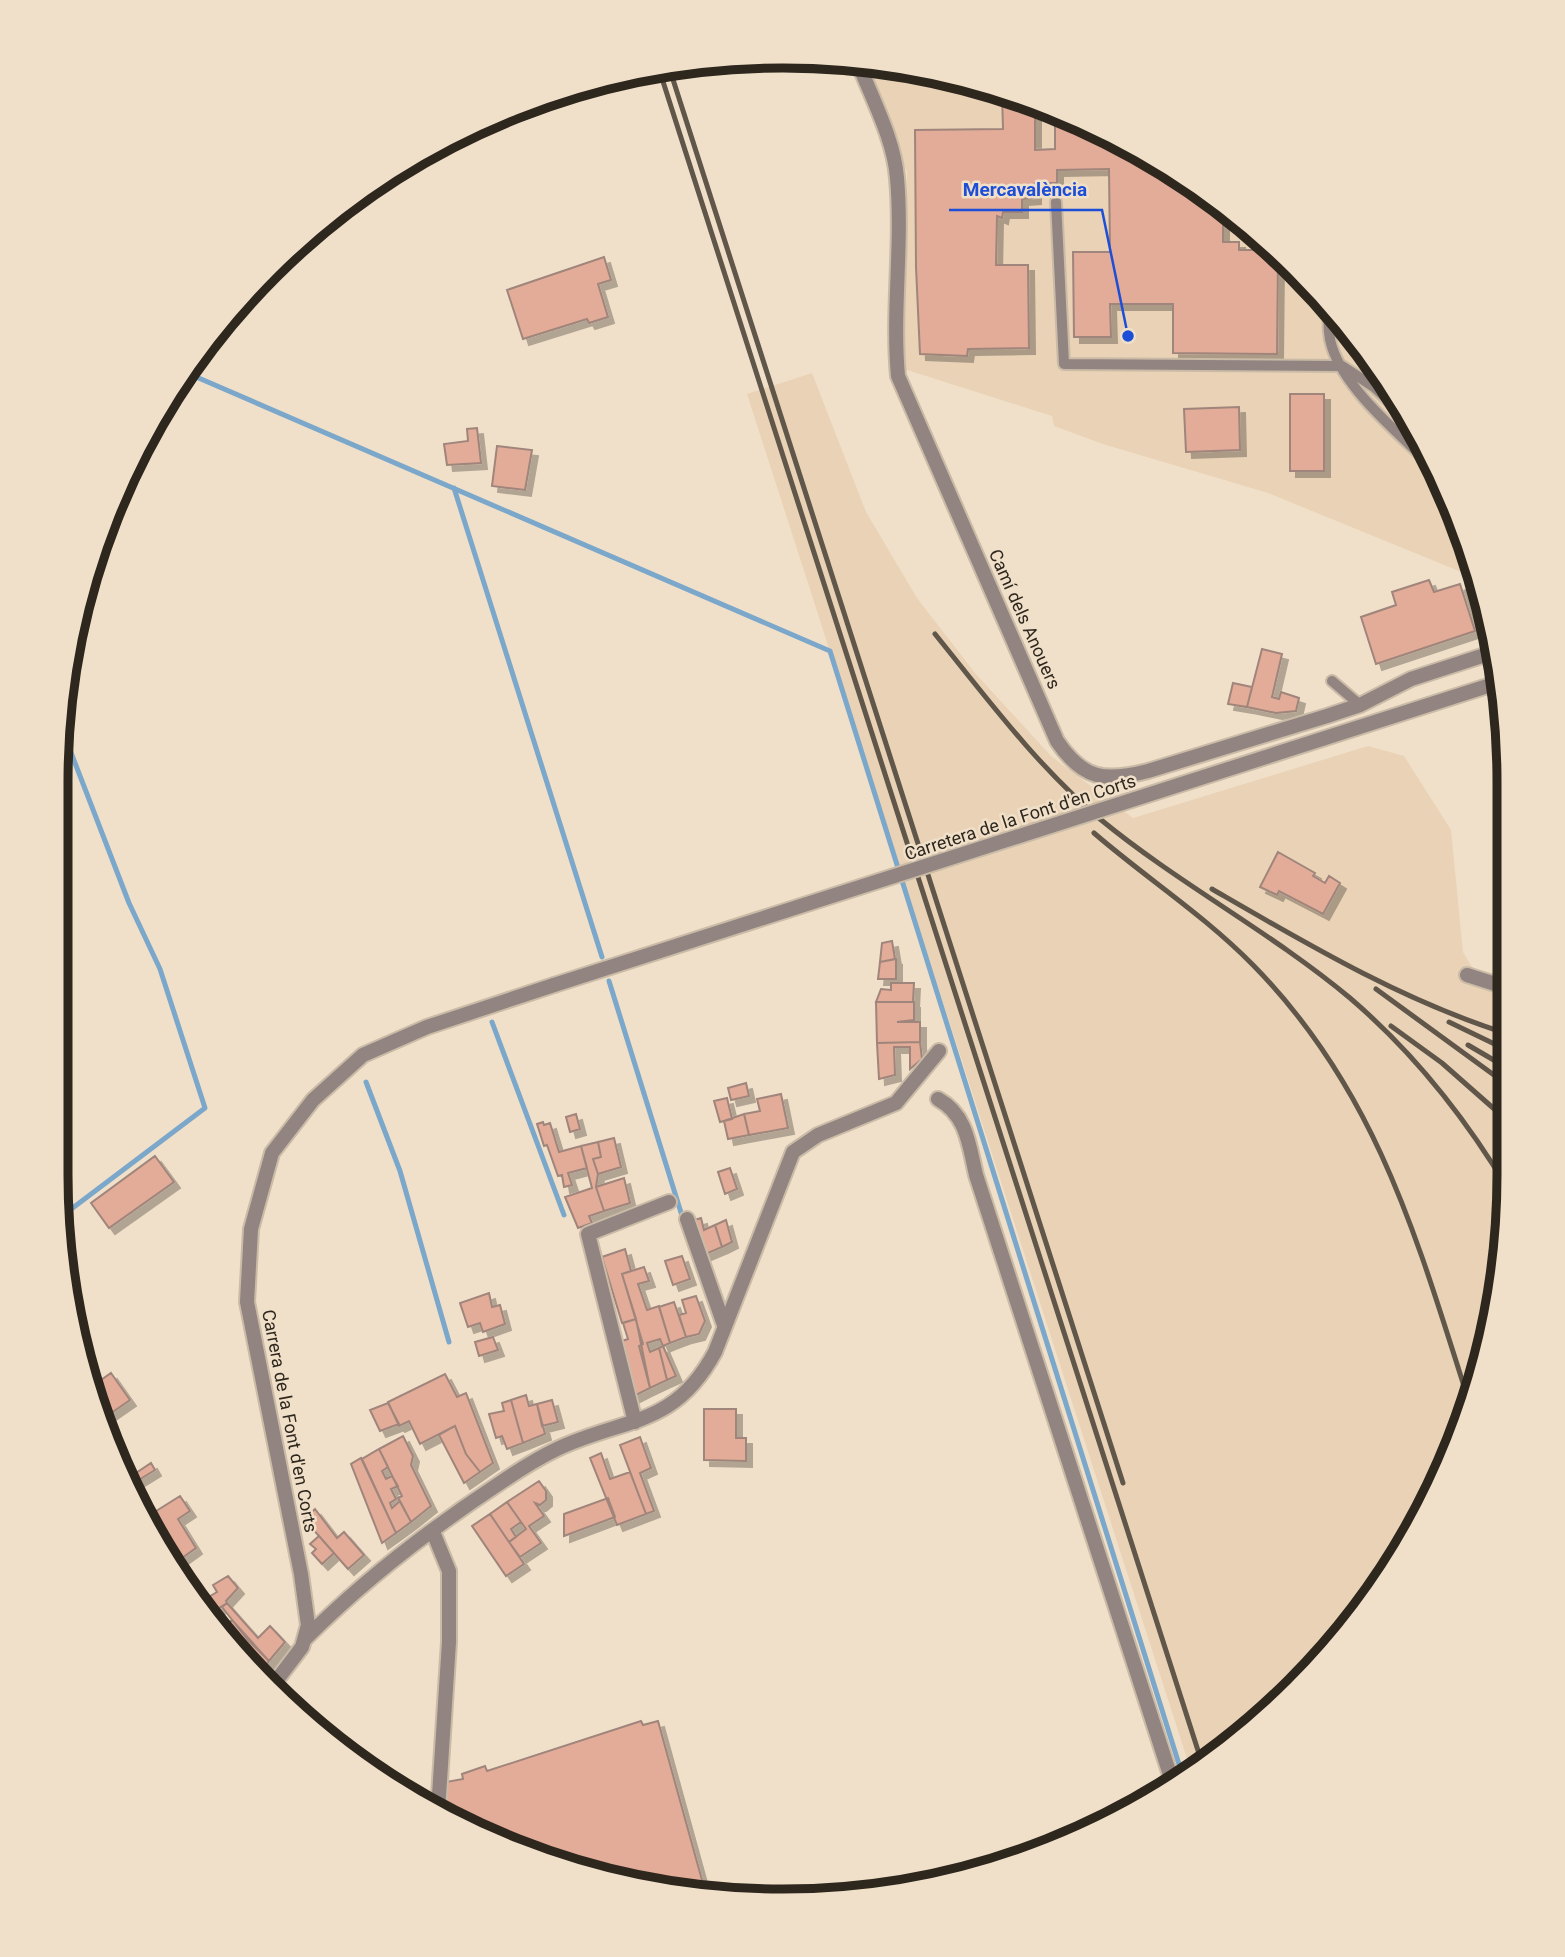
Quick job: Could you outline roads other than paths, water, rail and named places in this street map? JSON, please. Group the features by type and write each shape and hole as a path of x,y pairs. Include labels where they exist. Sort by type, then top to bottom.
{"street":[{"name":"Camí dels Anouers","path":"862,73 891,150 897,179 898,376 1041,703 1067,756 1078,768 1093,775 1124,777 1360,705 1411,679 1485,655"},
{"name":"Carretera de la Font d'en Corts","path":"554,985 1490,685"},
{"path":"1467,975 1497,985"},
{"name":"Carrera de la Font d'en Corts","path":"305,1639 306,1605 247,1302 251,1229 272,1153 313,1100 363,1055 426,1027 554,985"},
{"path":"277,1680 305,1639 331,1613 496,1485 557,1449 635,1422 673,1404 694,1386 715,1352 793,1153 818,1135 896,1103 939,1051"},
{"path":"938,1099 951,1107 965,1127 976,1175 1170,1774"},
{"path":"635,1422 621,1377 588,1234 669,1202"},
{"path":"687,1219 724,1325"},
{"path":"433,1532 449,1571 449,1642 439,1800"}],"lane":[{"path":"1056,202 1064,364 1342,366 1380,393"},
{"path":"1331,325 1332,347 1342,366 1360,392 1411,445"},
{"path":"1332,681 1360,705"}],"waterway":[{"path":"196,377 830,651 1180,1767"},
{"path":"454,488 602,957"},
{"path":"69,749 129,903 160,969 205,1108 70,1210"},
{"path":"609,981 683,1219"},
{"path":"492,1022 564,1215"},
{"path":"366,1082 400,1171 449,1342"}],"railway":[{"path":"672,77 1123,1483"},
{"path":"662,79 1199,1754"},
{"path":"935,634 1034,754 1100,819 1161,865 1320,974 1395,1040 1456,1111 1497,1172"},
{"path":"1094,833 1195,913 1253,965 1296,1013 1332,1064 1362,1116 1388,1170 1431,1283 1464,1387"},
{"path":"1212,889 1356,970 1431,1005 1497,1030"},
{"path":"1376,989 1497,1077"},
{"path":"1449,1022 1497,1045"},
{"path":"1391,1026 1442,1063 1497,1111"},
{"path":"1468,1045 1497,1062"}],"place":[{"name":"Mercavalència","path":"1128,336"}]}
